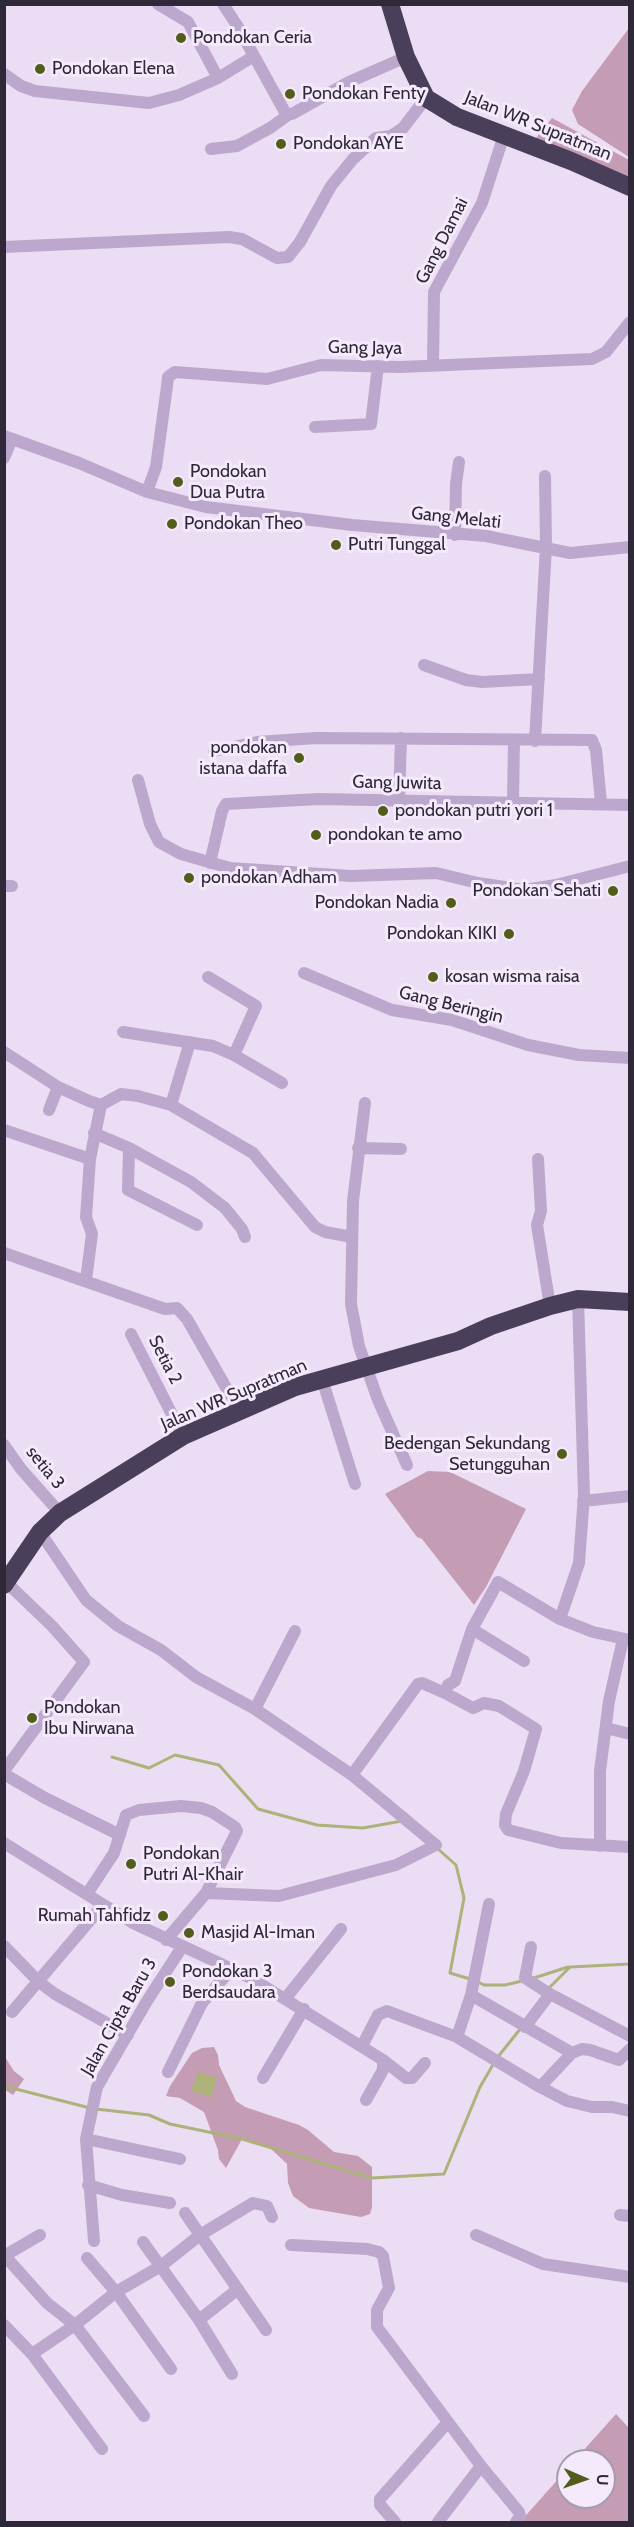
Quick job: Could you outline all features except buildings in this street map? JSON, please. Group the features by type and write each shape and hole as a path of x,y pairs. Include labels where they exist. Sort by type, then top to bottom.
{"highway":[{"path":"390,4 406,57 426,98"},
{"name":"Jalan WR Supratman","path":"426,98 457,117 571,161 630,187"},
{"name":"Jalan WR Supratman","path":"5,1583 40,1532 60,1513 183,1436 296,1387 458,1341 491,1326 550,1306 578,1299 630,1302"}],"street":[{"path":"158,4 188,22 218,78"},
{"path":"223,4 285,113 288,114"},
{"path":"4,74 21,86 35,92 142,103 179,95 218,78 254,57"},
{"path":"211,148 237,146 270,128 288,114 349,82 406,57"},
{"path":"4,247 229,237 242,239 277,258 288,257 300,242 331,186 353,159 376,138 391,136 403,128 426,98"},
{"name":"Gang Damai","path":"433,366 434,292 482,203 504,135"},
{"name":"Gang Jaya","path":"147,492 156,467 168,377 175,372 258,379 278,377 321,365 433,366 592,359 606,352 630,322"},
{"path":"315,427 371,424 378,366"},
{"path":"4,458 8,438"},
{"name":"Gang Melati","path":"8,438 79,463 147,492 206,507 352,525 486,536 579,553 630,547"},
{"path":"455,535 459,462"},
{"path":"536,741 546,547 545,476"},
{"path":"424,665 466,680 482,682 539,679"},
{"path":"214,752 257,742 316,738 593,741 596,750 601,803"},
{"path":"399,801 401,738"},
{"path":"513,802 514,740"},
{"path":"138,780 150,824 159,842 180,854 246,871 351,876 436,873 478,883 524,890 556,885 630,866"},
{"name":"Gang Juwita","path":"210,863 222,811 226,804 299,799 630,805"},
{"name":"Gang Beringin","path":"304,973 392,1010 452,1020 528,1046 579,1054 630,1058"},
{"path":"208,977 256,1006 234,1055"},
{"path":"123,1032 213,1046 234,1055 282,1083"},
{"path":"171,1105 190,1042"},
{"path":"4,1052 58,1087 101,1105 121,1095 138,1095 171,1105 253,1153 315,1227 325,1232 352,1237"},
{"path":"49,1110 58,1087"},
{"path":"365,1103 353,1201 351,1304 359,1346 368,1366 378,1400 407,1465"},
{"path":"86,1280 92,1234 87,1217 90,1159 101,1105"},
{"path":"4,1130 90,1159"},
{"path":"94,1133 129,1148 191,1182 225,1208 242,1229 245,1237"},
{"path":"129,1148 128,1190 197,1225"},
{"path":"358,1148 401,1149"},
{"path":"538,1159 541,1211 537,1225 550,1306"},
{"path":"4,1253 165,1309 177,1308 187,1319 240,1412"},
{"path":"561,1619 579,1563 583,1501 578,1299"},
{"name":"Setia 2","path":"131,1334 183,1436"},
{"path":"322,1379 355,1484"},
{"name":"setia 3","path":"4,1444 21,1469 60,1513"},
{"path":"583,1501 630,1496"},
{"path":"40,1532 86,1600 118,1626 161,1650 196,1677 255,1708 352,1775 434,1847 396,1865 279,1896 206,1893"},
{"path":"445,1693 459,1673 472,1629 498,1582 561,1619 593,1632 626,1639 606,1728 600,1771 600,1846"},
{"path":"5,1583 60,1634 84,1662 4,1773 45,1798 120,1835"},
{"path":"472,1629 524,1661"},
{"path":"255,1708 295,1631"},
{"path":"352,1775 418,1684 422,1683 473,1708 484,1703 499,1706 536,1729 537,1734 524,1772 506,1814 505,1825 508,1830 561,1843 630,1847"},
{"path":"606,1728 630,1734"},
{"path":"87,1894 114,1853 126,1815 129,1813 181,1806 201,1808 212,1812 235,1827 236,1835 206,1893 166,1940"},
{"path":"6,1846 166,1940 232,1968 362,2046 406,2078 412,2078 425,2063"},
{"path":"457,2037 472,1986 489,1904"},
{"path":"12,2012 103,1905"},
{"path":"285,1999 341,1929"},
{"path":"4,1946 39,1982 128,2035"},
{"name":"Jalan Cipta Baru 3","path":"94,2241 86,2139 98,2087 182,1947"},
{"path":"531,1947 528,1980 630,2036"},
{"path":"168,2072 202,2003 232,1968"},
{"path":"472,1986 522,2025 572,2053"},
{"path":"522,2025 548,1993"},
{"path":"262,2078 304,2010"},
{"path":"362,2046 378,2015 387,2011 457,2037 567,2101 592,2107 612,2107 630,2111"},
{"path":"540,2087 572,2053 582,2049 590,2050 620,2060 630,2049"},
{"path":"366,2100 383,2070 383,2060"},
{"path":"86,2139 180,2159"},
{"path":"88,2185 122,2195 170,2203"},
{"path":"32,2354 75,2325 116,2292 161,2266 200,2235 253,2203 267,2206 272,2217"},
{"path":"185,2212 266,2330"},
{"path":"40,2235 5,2256 47,2303 75,2325 144,2416"},
{"path":"477,2235 543,2264 630,2277"},
{"path":"143,2242 199,2320 232,2374"},
{"path":"291,2245 367,2249 379,2252 386,2267 389,2288 377,2310 377,2326 481,2466 519,2512 520,2516 516,2523"},
{"path":"87,2258 116,2292 171,2369"},
{"path":"199,2320 238,2289"},
{"path":"4,2325 32,2354 102,2449"},
{"path":"395,2523 380,2505 380,2499 448,2422"},
{"path":"438,2523 481,2466"}],"shaded area":[{"path":"629,28 629,157 578,124 572,110 582,91"},
{"path":"552,118 629,160 629,183 536,138"},
{"path":"428,1471 450,1472 526,1509 486,1587 474,1605 422,1539 417,1537 385,1494"},
{"path":"214,2047 219,2065 236,2101 245,2107 299,2125 334,2152 358,2156 372,2167 370,2214 361,2217 309,2208 293,2196 288,2183 287,2164 269,2147 242,2139 226,2168 219,2159 204,2112 180,2098 166,2096 192,2053 202,2048"},
{"path":"5,2057 14,2071 24,2079 13,2095 5,2090"},
{"path":"198,2072 217,2078 211,2097 191,2091"},
{"path":"616,2414 629,2428 629,2522 520,2522 556,2482 556,2509 616,2509 616,2449 585,2449"}],"waterway":[{"path":"112,1757 149,1768 175,1755 219,1765 258,1809 317,1825 363,1828 402,1821"},
{"path":"438,1849 456,1865 464,1898 450,1973 470,1979"},
{"path":"549,1988 570,1967 630,1964"},
{"path":"534,1978 568,1967"},
{"path":"476,1981 484,1985 505,1985 522,1981"},
{"path":"497,2058 521,2028"},
{"path":"96,2109 149,2115 170,2124 242,2139 372,2178 444,2174 480,2087 494,2063"},
{"path":"4,2086 90,2108"}],"place":[{"name":"Pondokan Ceria","path":"181,38"},
{"name":"Pondokan Elena","path":"40,69"},
{"name":"Pondokan Fenty","path":"290,94"},
{"name":"Pondokan AYE","path":"281,144"},
{"name":"Pondokan Dua Putra","path":"178,482"},
{"name":"Pondokan Theo","path":"172,524"},
{"name":"Putri Tunggal","path":"336,545"},
{"name":"pondokan istana daffa","path":"299,758"},
{"name":"pondokan putri yori 1","path":"383,811"},
{"name":"pondokan te amo","path":"316,835"},
{"name":"pondokan Adham","path":"189,878"},
{"name":"Pondokan Sehati","path":"613,891"},
{"name":"Pondokan Nadia","path":"451,903"},
{"name":"Pondokan KIKI","path":"509,934"},
{"name":"kosan wisma raisa","path":"433,977"},
{"name":"Bedengan Sekundang Setungguhan","path":"562,1454"},
{"name":"Pondokan Ibu Nirwana","path":"32,1718"},
{"name":"Pondokan Putri Al-Khair","path":"131,1864"},
{"name":"Rumah Tahfidz","path":"163,1916"},
{"name":"Masjid Al-Iman","path":"189,1933"},
{"name":"Pondokan 3 Berdsaudara","path":"170,1982"}]}
